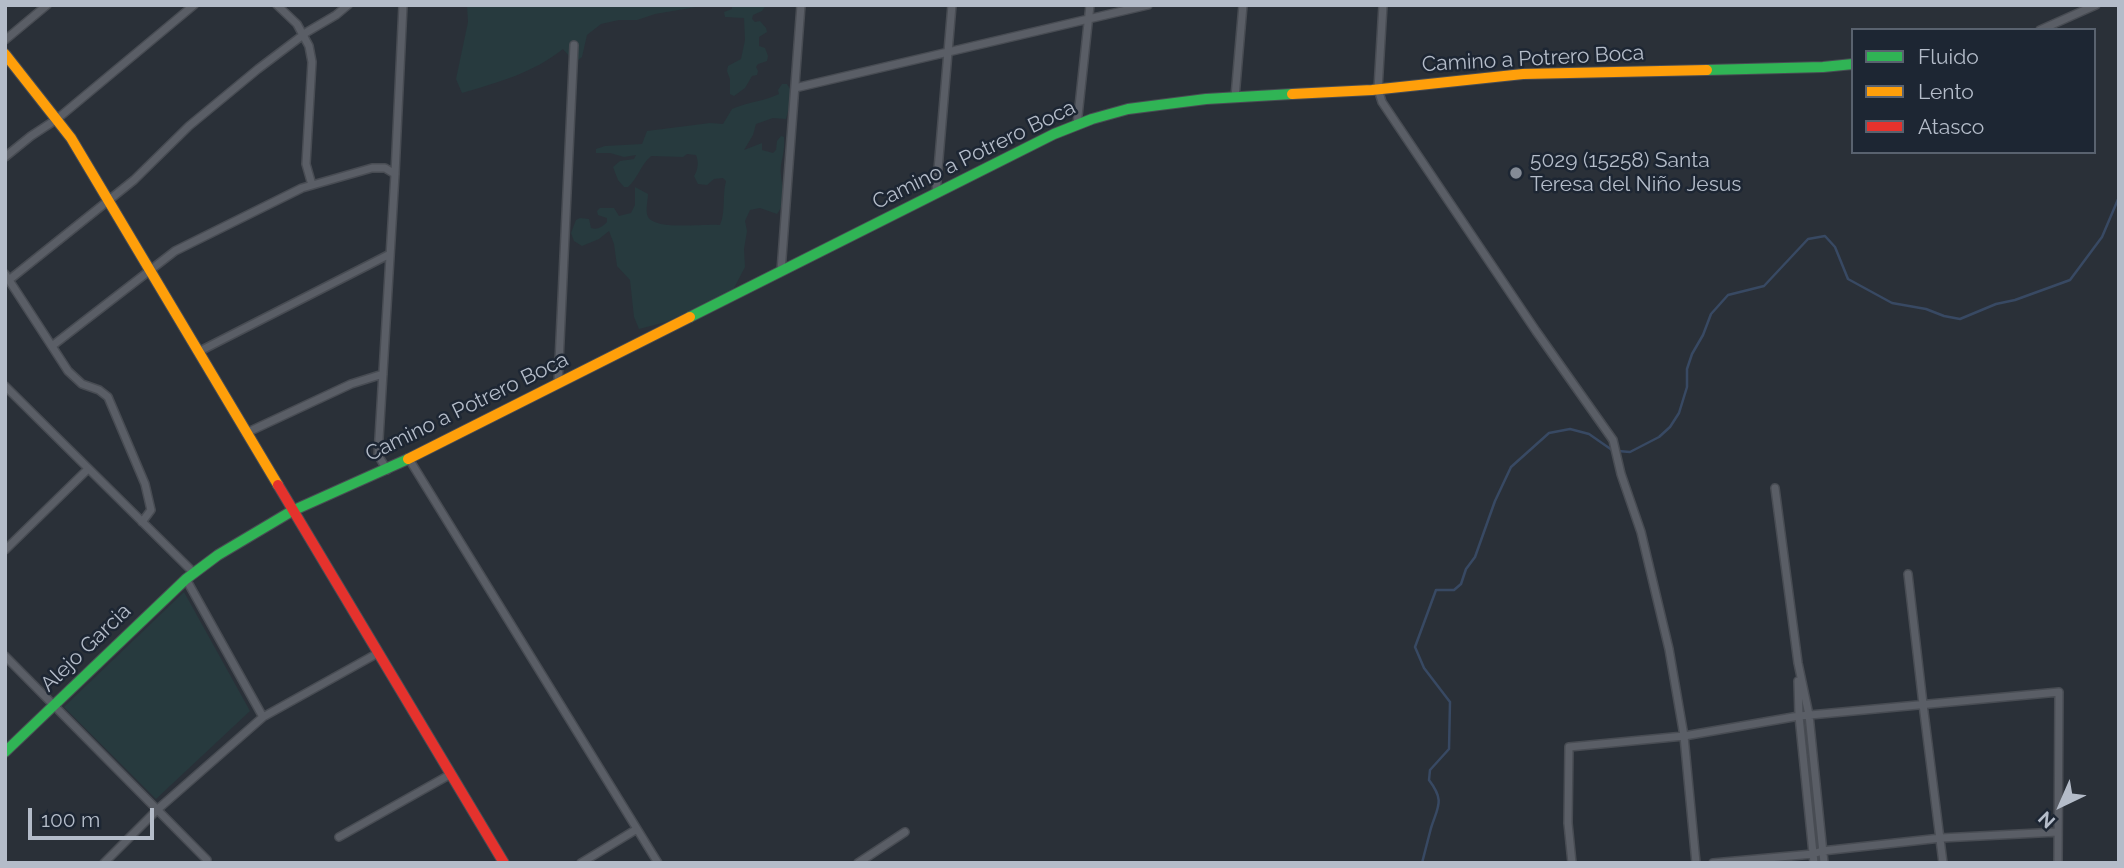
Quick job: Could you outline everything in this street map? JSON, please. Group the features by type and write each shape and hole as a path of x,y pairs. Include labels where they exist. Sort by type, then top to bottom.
{"street":[{"path":"5,40 47,5"},
{"path":"5,157 57,120 194,5"},
{"path":"276,5 297,24 309,46 312,62 306,164 312,185"},
{"path":"142,522 151,510 145,484 108,397 76,379 7,277 134,180 189,126 302,35 348,5"},
{"path":"387,470 378,455 402,5"},
{"path":"781,271 801,5"},
{"path":"936,193 952,5"},
{"path":"1077,125 1090,5"},
{"path":"794,88 1149,5"},
{"path":"1236,97 1242,5"},
{"path":"1383,5 1378,89 1382,102 1536,331 1607,430 1617,454 1641,532 1669,649 1684,736 1696,863"},
{"path":"2044,28 2096,5"},
{"path":"558,383 574,45"},
{"path":"5,54 71,138 504,863"},
{"name":"Camino a Potrero Boca","path":"190,575 292,511 387,470 1054,134 1128,109 1206,99 1378,89 1523,74 1851,64"},
{"path":"52,346 175,251 302,188 372,168 385,168 395,174"},
{"path":"198,352 390,254"},
{"path":"246,433 351,384 383,374"},
{"path":"5,386 142,522 190,575 263,717"},
{"path":"409,458 658,863"},
{"path":"5,550 88,468"},
{"path":"1774,488 1798,663 1809,715 1824,863"},
{"path":"1908,574 1943,863"},
{"name":"Alejo Garcia","path":"5,752 190,575"},
{"path":"104,863 158,809 263,717 378,653"},
{"path":"5,656 207,860"},
{"path":"1798,663 1799,716 1814,863"},
{"path":"1572,863 1568,823 1569,747 1684,736 1799,716 2059,692 2058,863"},
{"path":"340,837 451,774"},
{"path":"581,863 637,829"},
{"path":"858,863 905,832"},
{"path":"1713,863 1941,838 2059,832"}],"green space":[{"path":"467,5 708,5 655,14 637,20 601,24 587,35 582,57 578,60 563,49 528,71 462,93 456,79 468,22"},
{"path":"732,5 766,5 762,11 753,15 752,19 755,22 760,21 766,28 767,32 759,37 759,46 765,48 768,56 767,61 756,67 757,75 752,76 745,88 734,96 730,94 727,71 728,66 741,59 745,40 744,18 725,17 724,12 732,9"},
{"path":"782,84 787,84 793,94 786,119 773,118 756,124 744,150 762,143 762,150 773,153 777,141 781,136 784,137 781,208 777,214 760,208 750,210 745,221 745,267 733,290 666,322 639,329 634,317 630,280 617,266 609,231 599,239 582,246 574,241 571,233 576,220 589,219 591,228 596,229 607,222 607,218 598,215 600,208 614,208 619,216 631,213 635,205 635,187 648,194 647,215 653,221 671,225 720,225 726,181 723,178 714,179 707,185 698,184 694,176 698,166 696,155 651,156 628,187 624,187 613,167 620,161 634,159 636,155 624,157 596,153 596,149 642,144 647,131 710,123 723,124 732,109 779,94 778,90"},
{"path":"184,592 250,711 156,799 64,707"}],"waterway":[{"path":"1618,451 1630,452 1659,437 1670,427 1679,413 1687,387 1687,369 1692,354 1711,314 1728,295 1764,286 1808,239 1825,236 1835,247 1848,279 1892,303 1960,319 1996,304 2070,280 2102,237 2119,197"},
{"path":"1422,863 1439,804 1437,793 1429,780 1430,770 1449,749 1450,702 1424,668 1415,647 1436,590 1454,590 1461,584 1466,569 1475,557 1495,501 1511,467 1549,433 1570,429 1589,434 1612,450"}],"traffic: fast":[{"path":"1707,70 1851,64"},
{"path":"690,317 1054,134 1092,119 1128,109 1206,99 1292,94"},
{"path":"5,752 186,579 218,555 292,511 408,459"}],"traffic: slow":[{"path":"5,54 71,138 278,485"},
{"path":"1292,94 1372,90 1523,74 1707,70"},
{"path":"408,459 690,317"}],"traffic: jam":[{"path":"278,485 504,863"}],"place":[{"name":"5029 (15258) Santa Teresa del Niño Jesus","path":"1516,173"}]}
